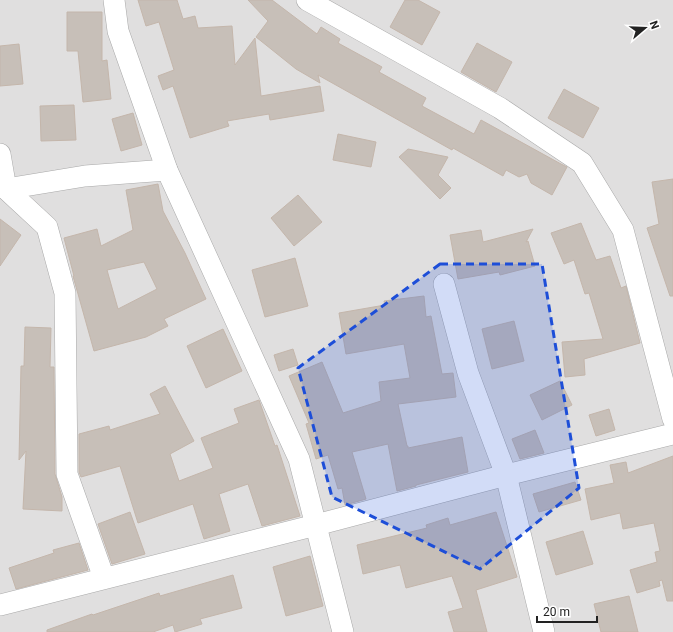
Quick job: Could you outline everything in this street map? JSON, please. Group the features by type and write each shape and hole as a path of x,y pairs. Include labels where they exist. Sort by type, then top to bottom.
{"street":[{"path":"114,0 118,31 167,170 299,459 343,632"},
{"path":"308,0 500,108 582,163 623,230 673,419"},
{"path":"0,154 6,189 47,227 65,293 67,474 104,578"},
{"path":"6,189 85,176 167,170"},
{"path":"444,284 468,373 506,475 544,632"},
{"path":"0,605 506,475 673,434"}],"highlighted area":[{"path":"440,264 542,264 579,488 480,569 332,497 298,368"}],"shaded area":[{"path":"0,0 673,0 673,632 0,632"}],"building":[{"path":"138,0 177,0 183,19 195,16 198,28 232,26 235,65 255,38 261,96 320,86 324,111 270,120 269,114 227,121 229,126 190,138 173,86 163,90 158,76 174,70 159,22 146,26"},
{"path":"248,0 272,0 317,34 321,27 340,39 338,43 382,67 379,72 426,98 422,106 474,134 481,120 567,167 552,195 531,183 527,174 519,177 506,170 503,176 453,148 452,150 318,75 320,83 296,69 256,37 268,21"},
{"path":"405,0 418,0 440,12 422,45 390,27"},
{"path":"67,12 102,12 102,61 107,60 111,99 83,102 78,51 67,51"},
{"path":"477,43 512,62 496,92 461,72"},
{"path":"19,44 23,84 0,86 0,46"},
{"path":"564,89 599,108 583,138 548,118"},
{"path":"74,105 76,140 41,141 40,106"},
{"path":"133,113 142,145 121,151 112,119"},
{"path":"338,134 376,142 371,167 333,160"},
{"path":"408,149 448,157 438,175 451,188 440,199 399,157"},
{"path":"673,179 673,296 670,296 647,228 659,224 652,182"},
{"path":"158,184 163,211 185,253 206,299 164,319 168,326 146,337 94,351 64,238 97,229 101,246 133,230 126,190","holes":["144,262 157,289 118,309 107,270"]},
{"path":"298,195 322,222 294,246 271,218"},
{"path":"0,219 21,235 0,266"},
{"path":"581,223 596,260 610,256 621,288 626,286 640,343 584,359 585,375 565,377 562,342 603,339 589,293 585,294 574,260 564,264 551,233"},
{"path":"533,229 526,242 528,241 535,266 500,275 499,272 458,279 450,235 481,230 483,242"},
{"path":"295,258 308,306 265,317 252,270"},
{"path":"424,296 426,317 431,316 442,374 453,373 456,397 398,404 407,446 408,448 462,437 468,472 397,491 388,444 352,452 366,499 345,505 342,488 338,489 328,455 316,459 306,424 309,423 289,376 322,362 343,413 381,401 379,382 410,378 404,344 346,354 339,313 385,305 384,301"},
{"path":"514,321 524,361 492,369 482,329"},
{"path":"25,327 51,328 50,367 54,367 55,474 62,497 62,511 23,509 26,451 19,460 21,366 24,366"},
{"path":"223,329 242,371 206,388 187,346"},
{"path":"293,349 298,365 279,371 274,355"},
{"path":"560,381 572,405 542,420 530,395"},
{"path":"165,386 194,441 170,454 179,481 213,468 201,438 239,423 234,409 259,400 275,446 277,445 300,516 262,526 248,484 219,494 230,531 204,539 193,504 138,523 120,466 81,477 79,472 79,434 109,426 110,430 160,414 150,394"},
{"path":"609,409 615,430 596,436 589,415"},
{"path":"535,430 544,453 520,459 512,439"},
{"path":"673,456 673,601 667,601 662,580 659,581 660,586 637,593 630,570 657,562 655,552 660,551 654,523 623,529 620,513 591,520 585,489 614,483 610,465 626,462 628,473"},
{"path":"575,482 581,500 539,512 533,494"},
{"path":"130,512 145,554 112,564 98,524"},
{"path":"496,512 517,577 476,590 487,632 454,632 448,612 463,608 452,576 406,588 400,565 363,574 357,545 427,528 426,525 448,518 450,525"},
{"path":"583,531 593,564 556,575 546,542"},
{"path":"79,543 88,570 16,589 9,568 54,553 53,550"},
{"path":"310,556 323,606 286,616 273,567"},
{"path":"233,575 242,608 200,619 202,624 175,632 173,625 153,632 47,632 47,630 92,614 93,615 159,593 160,596"},
{"path":"629,596 638,632 601,632 594,604"}]}
